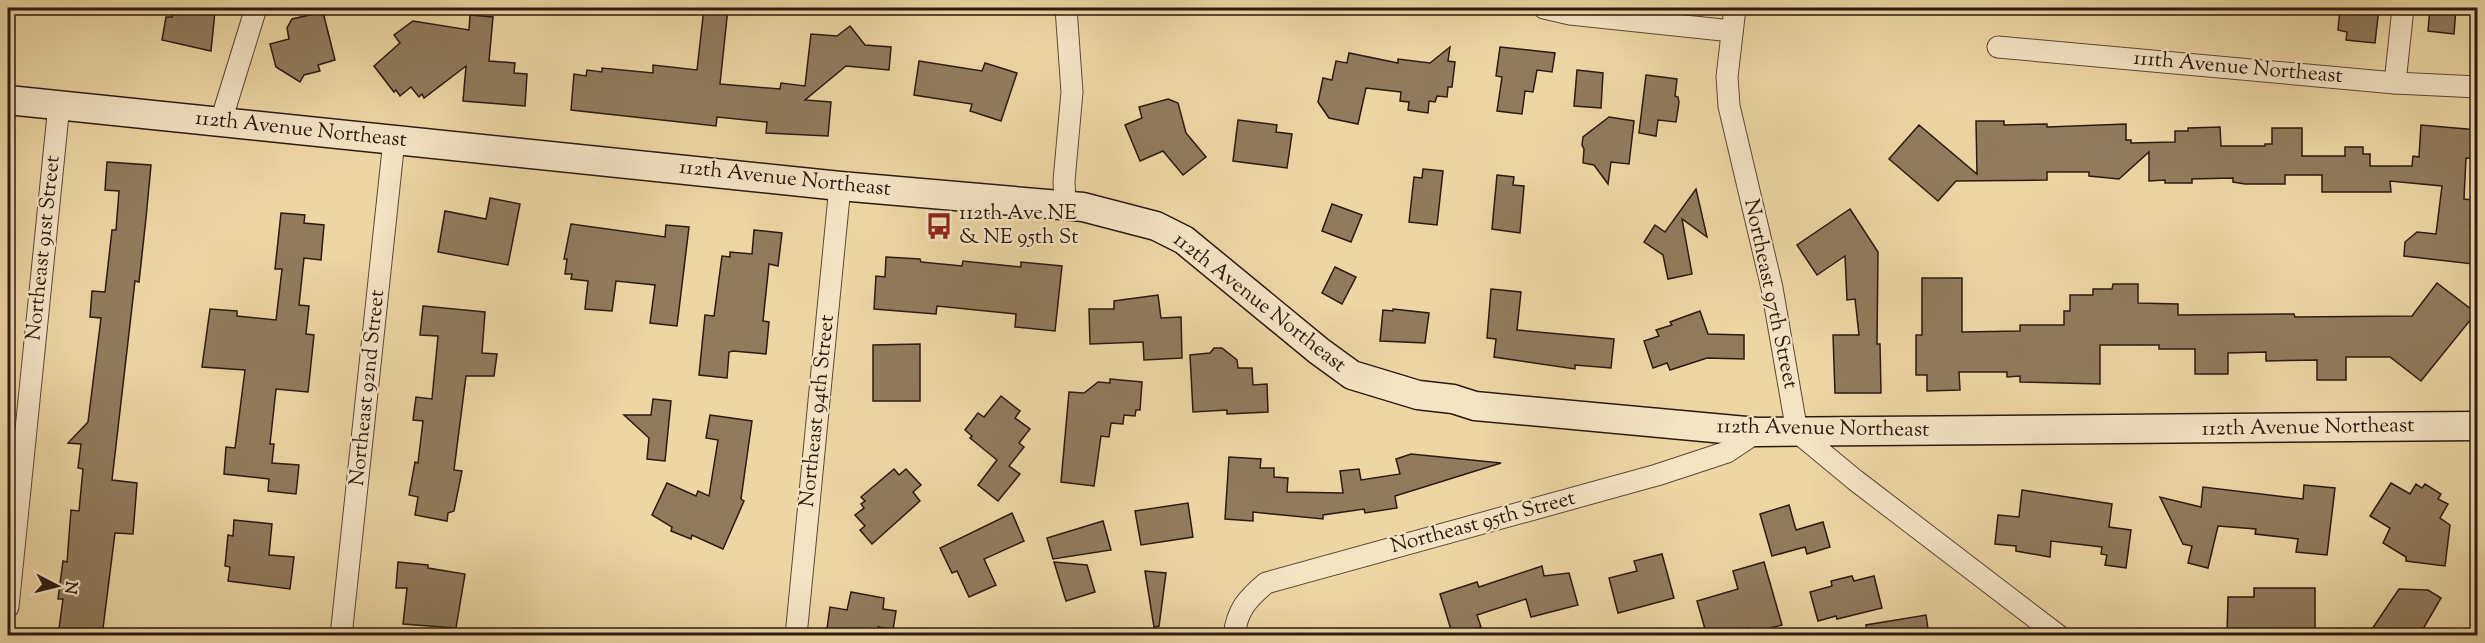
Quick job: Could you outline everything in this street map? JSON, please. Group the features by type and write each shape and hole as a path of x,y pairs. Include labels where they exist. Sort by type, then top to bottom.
{"street":[{"path":"220,121 256,8"},
{"path":"1065,204 1064,182 1072,92 1066,8"},
{"path":"1544,8 1570,14 1732,30"},
{"name":"Northeast 97th Street","path":"1735,8 1727,77 1729,106 1772,288 1797,432"},
{"path":"2396,82 2403,8"},
{"name":"111th Avenue Northeast","path":"1998,47 2396,82 2478,87"},
{"name":"112th Avenue Northeast","path":"8,100 840,186 1065,204 1155,226 1184,240 1319,351 1352,375 1380,386 1418,395 1454,399 1475,406 1757,432 2478,426"},
{"name":"Northeast 91st Street","path":"8,607 59,105"},
{"name":"Northeast 92nd Street","path":"341,636 394,140"},
{"name":"Northeast 94th Street","path":"796,636 840,186"},
{"name":"Northeast 95th Street","path":"1234,636 1236,618 1246,600 1266,583 1657,475 1727,452 1757,432"},
{"path":"1797,432 1855,480 2059,636"}],"building":[{"path":"174,8 212,8 215,11 211,51 162,40 166,17 172,17"},
{"path":"704,8 728,8 720,84 780,89 781,83 805,86 811,34 837,36 850,26 865,45 891,47 889,70 846,66 805,100 831,102 828,136 766,133 767,122 717,117 716,126 571,110 574,74 586,76 587,70 602,72 602,68 653,73 653,65 697,70"},
{"path":"2340,8 2379,8 2375,43 2346,40 2347,32 2338,30"},
{"path":"2430,8 2456,8 2454,34 2428,31"},
{"path":"323,12 335,60 318,65 320,71 304,75 300,82 276,67 270,44 289,39 287,28 292,19"},
{"path":"470,15 493,17 489,61 515,63 514,73 527,74 525,106 463,101 466,66 424,98 422,94 419,97 411,87 400,96 396,90 394,92 374,66 400,43 394,35 413,21 469,30"},
{"path":"1450,47 1448,61 1455,62 1452,87 1448,87 1447,97 1437,96 1435,102 1429,101 1428,113 1408,110 1409,102 1400,101 1401,92 1366,88 1358,124 1329,118 1318,102 1323,78 1332,80 1336,61 1347,63 1349,53 1398,63 1398,59 1430,63"},
{"path":"1500,47 1555,53 1552,72 1537,70 1533,92 1525,91 1522,114 1497,111 1502,77 1496,76"},
{"path":"919,61 982,71 985,63 1017,73 1001,121 970,111 972,104 914,95"},
{"path":"1577,70 1603,73 1601,108 1574,106"},
{"path":"1646,75 1677,79 1675,96 1678,97 1679,102 1676,122 1658,120 1656,136 1639,133"},
{"path":"1168,99 1178,103 1186,133 1206,157 1183,175 1163,151 1140,161 1125,125 1142,118 1139,107"},
{"path":"1609,117 1634,121 1629,164 1611,162 1608,184 1594,165 1583,163 1582,145 1583,137"},
{"path":"1238,120 1277,125 1276,132 1292,134 1287,168 1233,161"},
{"path":"1976,121 2004,121 2004,125 2047,124 2047,127 2126,124 2126,140 2131,140 2131,143 2175,142 2175,131 2188,131 2188,128 2220,127 2221,146 2265,146 2265,144 2272,144 2272,128 2302,128 2302,156 2345,156 2345,147 2363,147 2363,154 2370,154 2370,166 2412,166 2413,156 2419,157 2421,125 2478,130 2478,159 2466,158 2464,199 2473,200 2470,227 2476,228 2473,264 2404,256 2405,242 2417,232 2436,234 2442,186 2390,181 2391,192 2322,192 2322,175 2285,175 2285,184 2245,184 2233,182 2233,178 2192,179 2192,183 2165,183 2165,180 2149,181 2149,152 2119,179 2089,176 2089,172 2047,172 2047,180 1956,181 1938,201 1889,159 1919,125 1977,174"},
{"path":"107,162 151,165 139,282 135,281 112,480 137,483 133,534 115,533 102,636 58,636 63,599 58,599 63,561 67,562 71,510 79,511 83,469 78,468 81,444 68,443 88,422 101,318 90,317 92,291 105,292 112,230 116,230 119,191 105,190"},
{"path":"1423,169 1443,171 1437,225 1409,222 1414,177 1422,178"},
{"path":"1497,175 1514,177 1513,185 1524,186 1520,233 1492,229"},
{"path":"1696,189 1707,237 1682,219 1692,274 1668,279 1663,255 1644,242 1655,225 1665,232"},
{"path":"490,198 520,204 508,265 438,252 445,211 486,219"},
{"path":"1332,204 1362,215 1351,242 1322,231"},
{"path":"1850,209 1878,252 1877,344 1880,344 1881,393 1835,393 1833,335 1859,335 1855,299 1847,300 1845,256 1817,275 1797,245"},
{"path":"281,213 305,215 304,223 324,225 321,260 304,258 299,305 309,306 306,334 314,335 308,392 276,389 270,444 274,444 272,463 299,465 296,494 268,491 269,479 224,474 226,447 235,448 245,370 202,367 210,309 237,311 237,316 276,320 282,269 275,269"},
{"path":"571,224 665,237 666,225 689,227 677,326 650,323 655,285 616,281 612,311 585,309 588,281 571,279 572,274 565,274 567,259 564,259"},
{"path":"754,230 782,233 778,266 769,264 763,321 769,322 766,354 729,352 727,378 699,375 705,315 714,316 722,256 730,257 730,252 752,254"},
{"path":"886,257 920,259 921,262 962,266 963,261 1021,267 1021,262 1062,266 1055,331 1015,327 1016,314 937,306 936,314 874,309 876,276 885,277"},
{"path":"1335,267 1356,277 1342,304 1322,293"},
{"path":"1922,278 1962,278 1962,332 2020,331 2020,325 2064,325 2064,311 2070,311 2070,295 2093,295 2093,289 2112,289 2113,284 2138,284 2138,303 2178,304 2178,315 2294,314 2295,317 2412,316 2437,283 2476,313 2421,381 2390,357 2346,357 2346,380 2317,380 2317,360 2266,361 2266,352 2228,353 2228,374 2195,374 2195,349 2159,349 2159,345 2100,345 2100,384 2020,382 2020,376 2007,377 2007,372 1959,372 1960,390 1927,391 1927,375 1916,375 1916,335 1922,335"},
{"path":"1491,289 1521,292 1517,330 1614,339 1611,368 1575,365 1575,369 1494,357 1496,339 1487,338"},
{"path":"1158,295 1161,318 1181,317 1182,358 1144,360 1143,342 1090,344 1089,309 1114,309 1114,301"},
{"path":"423,306 485,312 482,353 497,354 494,376 466,376 454,470 462,471 454,511 448,513 447,521 415,515 418,497 409,495 415,462 418,463 423,421 413,420 416,397 432,399 438,336 420,335"},
{"path":"1393,309 1429,313 1425,343 1380,341 1383,310 1393,311"},
{"path":"1700,311 1708,334 1744,335 1744,359 1707,358 1670,370 1667,363 1653,368 1644,341 1659,336 1656,330 1672,325 1670,322"},
{"path":"920,344 920,401 873,401 873,345"},
{"path":"1214,348 1222,348 1237,360 1238,368 1252,368 1253,385 1267,384 1268,412 1227,414 1227,410 1193,412 1190,355 1210,353"},
{"path":"1110,379 1142,382 1140,410 1136,410 1135,416 1124,415 1123,424 1111,423 1109,437 1101,436 1094,486 1061,482 1069,392 1084,393 1098,382 1110,383"},
{"path":"1001,396 1020,411 1015,418 1030,429 1019,443 1024,447 1009,466 1020,474 998,501 978,485 997,460 970,438 972,436 965,430 978,413 984,417"},
{"path":"653,399 671,401 665,461 647,459 649,438 624,415 651,415"},
{"path":"710,415 752,421 741,499 744,501 723,549 692,535 691,539 671,531 672,527 652,515 667,483 696,496 698,491 709,496 718,440 706,438"},
{"path":"1411,454 1501,463 1395,496 1397,508 1365,513 1364,509 1323,515 1323,519 1253,512 1253,521 1225,519 1229,457 1261,459 1260,468 1274,468 1274,477 1288,478 1287,492 1343,493 1340,471 1359,469 1361,480 1400,474 1396,459"},
{"path":"894,469 899,475 906,469 921,485 913,492 920,501 872,544 860,530 865,526 855,515 864,508 861,504 865,501 861,497"},
{"path":"2391,483 2410,494 2416,484 2422,488 2425,484 2441,494 2438,499 2448,504 2440,518 2450,525 2445,566 2406,561 2406,557 2383,543 2390,528 2370,516"},
{"path":"2304,485 2335,488 2327,555 2296,552 2298,539 2255,534 2256,529 2218,526 2208,568 2188,563 2192,546 2183,544 2160,497 2201,507 2203,487 2303,499"},
{"path":"2022,490 2112,504 2109,527 2131,530 2126,568 2105,565 2107,555 2101,554 2102,547 2051,541 2050,557 2016,551 2016,546 1995,544 1998,515 2019,517"},
{"path":"1188,503 1193,537 1141,545 1135,511"},
{"path":"1789,505 1796,530 1823,522 1830,547 1807,554 1805,547 1772,556 1760,514"},
{"path":"1012,513 1024,541 984,559 996,585 969,597 957,571 952,573 940,548"},
{"path":"234,520 272,524 269,555 294,557 290,589 228,581 230,567 225,566 228,535 233,536"},
{"path":"1103,521 1111,550 1053,559 1047,538"},
{"path":"1662,554 1674,598 1618,613 1609,578 1637,571 1634,561"},
{"path":"398,562 428,565 428,568 465,574 456,628 403,624 407,588 396,588"},
{"path":"1054,562 1087,565 1095,592 1066,601"},
{"path":"1764,562 1782,625 1751,633 1749,628 1724,636 1707,636 1697,601 1738,589 1733,571"},
{"path":"1542,566 1544,576 1569,573 1578,605 1531,617 1526,599 1477,615 1481,627 1453,636 1440,594 1477,582 1479,587"},
{"path":"1145,571 1166,573 1159,626 1154,627"},
{"path":"1852,576 1854,581 1874,576 1882,608 1837,619 1836,616 1818,621 1810,592 1832,586 1831,581"},
{"path":"2254,588 2315,588 2315,635 2227,636 2228,597 2254,597"},
{"path":"2399,589 2428,590 2441,598 2419,636 2383,636 2372,629"},
{"path":"851,592 884,598 883,609 896,611 893,630 878,627 877,636 826,636 830,607 847,610"},
{"path":"1926,615 1929,636 1867,636 1866,625"}],"place":[{"name":"112th Ave NE & NE 95th St","path":"939,226"}]}
